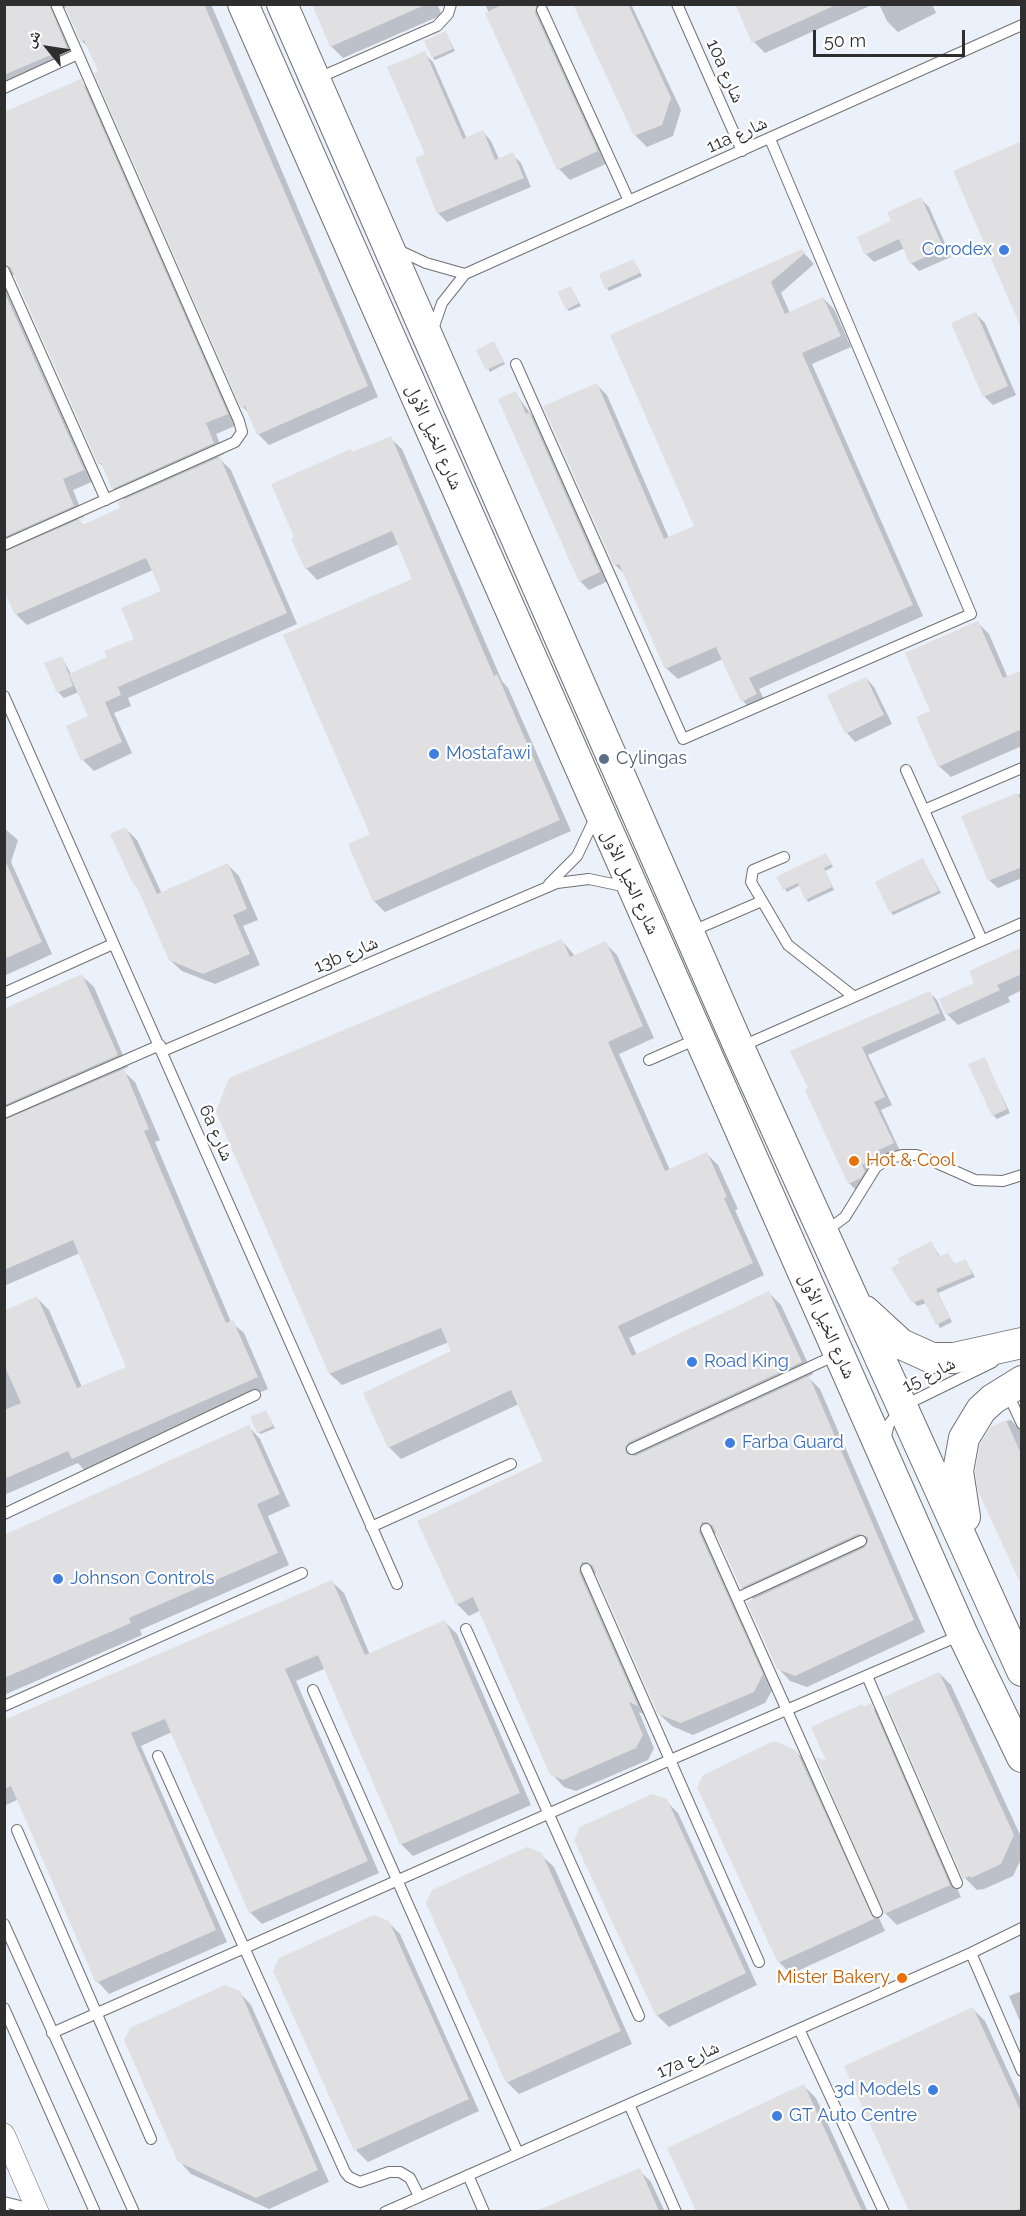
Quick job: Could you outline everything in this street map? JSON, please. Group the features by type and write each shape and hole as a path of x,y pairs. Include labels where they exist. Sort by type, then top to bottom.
{"main road":[{"name":"شارع الخيل الأول","path":"243,4 963,1635 1022,1757"},
{"name":"شارع الخيل الأول","path":"282,4 740,1047 1022,1671"},
{"path":"858,1306 901,1344 932,1358 954,1358 1022,1343"},
{"path":"973,1561 959,1487 960,1454 964,1438 981,1410 1014,1385"}],"street":[{"path":"4,2134 38,2211"}],"lane":[{"path":"4,545 236,442 240,438 242,427 56,4"},
{"path":"316,80 437,26 448,14 451,4"},
{"name":"10a شارع","path":"677,4 742,151"},
{"path":"542,10 629,201"},
{"name":"11a شارع","path":"430,339 442,303 465,273 1022,25"},
{"path":"4,88 78,54"},
{"path":"516,364 683,739 971,614 770,139"},
{"path":"389,245 426,263 465,273"},
{"path":"4,272 106,500"},
{"name":"6a شارع","path":"4,696 396,1584"},
{"path":"924,810 1022,768"},
{"path":"906,770 982,940"},
{"name":"13b شارع","path":"542,889 577,856 593,827 598,811"},
{"path":"784,857 756,868 751,874 751,882 788,945 853,996"},
{"name":"13b شارع","path":"4,1113 542,889 565,882 589,879 621,884 635,890"},
{"path":"690,933 762,901"},
{"path":"740,1047 1022,923"},
{"path":"4,993 113,944"},
{"path":"649,1060 700,1037"},
{"path":"825,1232 845,1218 876,1167 888,1159 902,1155 916,1155 975,1180 1003,1181 1022,1175"},
{"name":"شارع 15","path":"885,1458 884,1447 889,1424 903,1406 1022,1349"},
{"path":"632,1449 839,1354"},
{"path":"1014,1385 1022,1424"},
{"path":"4,1514 255,1395"},
{"path":"371,1527 511,1464"},
{"path":"706,1529 739,1598 877,1912"},
{"path":"739,1598 861,1541"},
{"path":"586,1569 759,1962"},
{"path":"4,1706 302,1573"},
{"path":"466,1629 639,2016"},
{"path":"52,2033 550,1815 670,1760 963,1635"},
{"path":"867,1676 957,1883"},
{"path":"313,1690 518,2154"},
{"path":"158,1756 345,2172 349,2177 360,2182 389,2172 400,2172 410,2178 419,2196"},
{"path":"17,1830 151,2139"},
{"path":"4,1924 134,2211"},
{"name":"17a شارع","path":"385,2211 972,1953 1022,1928"},
{"name":"17a شارع","path":"1005,1938 1022,1934"},
{"path":"972,1953 1022,2071"},
{"path":"4,2008 95,2211"},
{"path":"799,2029 884,2211"},
{"path":"629,2104 676,2211"},
{"path":"468,2175 484,2211"},
{"path":"4,2202 38,2211"}],"shaded area":[{"path":"5,5 1021,5 1021,2211 5,2212"}],"building":[{"path":"4,4 49,4 67,48 4,75"},
{"path":"64,4 204,4 368,386 257,435 245,406 241,408 94,73 98,71 84,40 81,42"},
{"path":"312,4 427,4 330,47"},
{"path":"504,4 536,4 535,13 598,151 557,170 485,13"},
{"path":"573,4 628,4 671,98 662,125 634,136"},
{"path":"735,4 838,4 752,43"},
{"path":"446,31 453,49 432,58 424,41"},
{"path":"425,51 463,139 483,130 495,160 513,152 524,178 437,214 415,158 425,154 387,67"},
{"path":"81,79 228,414 206,423 214,443 112,489 101,463 98,464 11,268 4,264 4,112"},
{"name":"Corodex","path":"1022,141 1022,330 953,171"},
{"path":"921,197 944,249 910,264 899,239 865,255 857,237 891,221 887,212"},
{"path":"802,249 805,253 771,282 785,314 823,297 841,336 802,353 913,605 749,678 757,694 741,702 716,647 665,669 619,564 614,566 543,406 597,383 664,539 694,526 610,335"},
{"path":"634,259 640,273 605,289 599,274"},
{"path":"571,286 579,303 566,310 558,292"},
{"path":"4,291 84,470 63,479 74,506 4,537"},
{"path":"976,312 1008,386 983,397 951,323"},
{"path":"494,341 504,362 486,370 476,350"},
{"path":"516,391 526,414 529,412 600,572 579,582 498,399"},
{"path":"391,436 494,676 497,674 560,820 373,902 348,844 370,834 283,635 412,579 392,531 305,569 271,484 351,449 352,452"},
{"path":"220,457 287,613 118,687 121,695 105,702 122,742 81,761 66,726 88,716 69,674 107,657 104,651 134,639 121,608 161,591 146,558 15,615 4,591 4,552 80,519 82,525 120,508 118,502"},
{"path":"978,621 1003,678 1022,670 1022,729 938,767 916,717 930,711 905,653"},
{"path":"62,656 73,686 57,693 44,663"},
{"path":"866,677 884,715 845,734 827,695"},
{"path":"1017,793 1022,803 1022,867 988,881 961,816"},
{"path":"126,827 157,894 228,863 247,909 233,915 250,954 203,974 169,960 136,885 134,886 110,834"},
{"path":"826,853 832,864 824,868 832,887 805,900 798,883 783,890 776,877"},
{"path":"4,858 42,942 4,959"},
{"path":"923,858 939,891 890,913 875,882"},
{"path":"562,939 570,957 606,941 643,1026 608,1042 665,1171 707,1152 727,1197 724,1198 753,1263 618,1326 632,1356 769,1291 802,1362 629,1442 625,1448 626,1453 635,1456 809,1376 914,1620 795,1676 777,1669 747,1602 864,1548 868,1537 858,1534 741,1588 713,1526 702,1522 699,1532 763,1674 754,1692 681,1723 658,1714 593,1566 582,1562 579,1572 638,1706 629,1702 643,1735 636,1748 563,1780 550,1775 473,1597 456,1605 417,1521 543,1461 511,1390 388,1448 363,1393 451,1351 441,1328 329,1374 216,1112 229,1078"},
{"path":"1022,947 1022,974 997,985 1000,990 946,1015 939,999 974,983 969,971"},
{"path":"82,974 118,1055 4,1105 4,1009"},
{"path":"930,991 940,1013 862,1047 885,1097 874,1102 894,1143 877,1151 879,1156 862,1165 865,1171 861,1178 848,1184 805,1090 808,1088 790,1051"},
{"path":"985,1057 1007,1109 992,1116 968,1064"},
{"path":"124,1069 149,1129 144,1131 226,1323 233,1320 258,1377 72,1459 68,1451 4,1479 4,1410 21,1403 4,1365 4,1311 37,1296 77,1388 126,1367 73,1240 4,1270 4,1120"},
{"path":"931,1241 939,1257 948,1253 954,1264 966,1259 972,1274 936,1289 950,1318 936,1325 923,1299 912,1303 891,1268 900,1263 897,1259"},
{"path":"266,1410 273,1426 257,1433 250,1417"},
{"path":"1006,1420 1022,1456 1022,1587 978,1491 975,1471 980,1444 991,1427"},
{"path":"249,1425 280,1494 257,1504 278,1553 129,1618 131,1623 4,1678 4,1535"},
{"path":"332,1580 365,1655 445,1620 520,1793 400,1845 318,1655 285,1669 368,1861 249,1913 165,1719 131,1733 216,1930 96,1983 11,1786 4,1789 4,1720"},
{"path":"939,1672 1014,1835 1001,1864 971,1878 970,1876 963,1879 884,1697"},
{"path":"871,1703 950,1885 884,1914 816,1757 826,1761 811,1727 862,1704 863,1707"},
{"path":"774,1741 796,1750 874,1919 778,1963 697,1787 703,1775"},
{"path":"652,1794 667,1799 746,1973 656,2016 574,1840 580,1827"},
{"path":"527,1847 542,1853 621,2031 506,2083 426,1903 432,1890"},
{"path":"374,1915 389,1921 469,2099 354,2151 273,1971 279,1958"},
{"path":"225,1985 240,1991 318,2170 256,2198 178,2162 124,2040 130,2028"},
{"name":"3d Models","path":"973,2007 1022,2114 1022,2208 1013,2211 909,2211 844,2066"},
{"name":"GT Auto Centre","path":"804,2084 862,2211 696,2211 667,2148"},
{"path":"640,2168 659,2211 536,2211"}],"place":[{"name":"Corodex","path":"1004,250"},
{"name":"Mostafawi","path":"434,754"},
{"name":"Cylingas","path":"604,759"},
{"name":"Hot & Cool","path":"854,1161"},
{"name":"Road King","path":"692,1362"},
{"name":"Farba Guard","path":"730,1443"},
{"name":"Johnson Controls","path":"58,1579"},
{"name":"Mister Bakery","path":"902,1978"},
{"name":"3d Models","path":"933,2090"},
{"name":"GT Auto Centre","path":"777,2116"}]}
